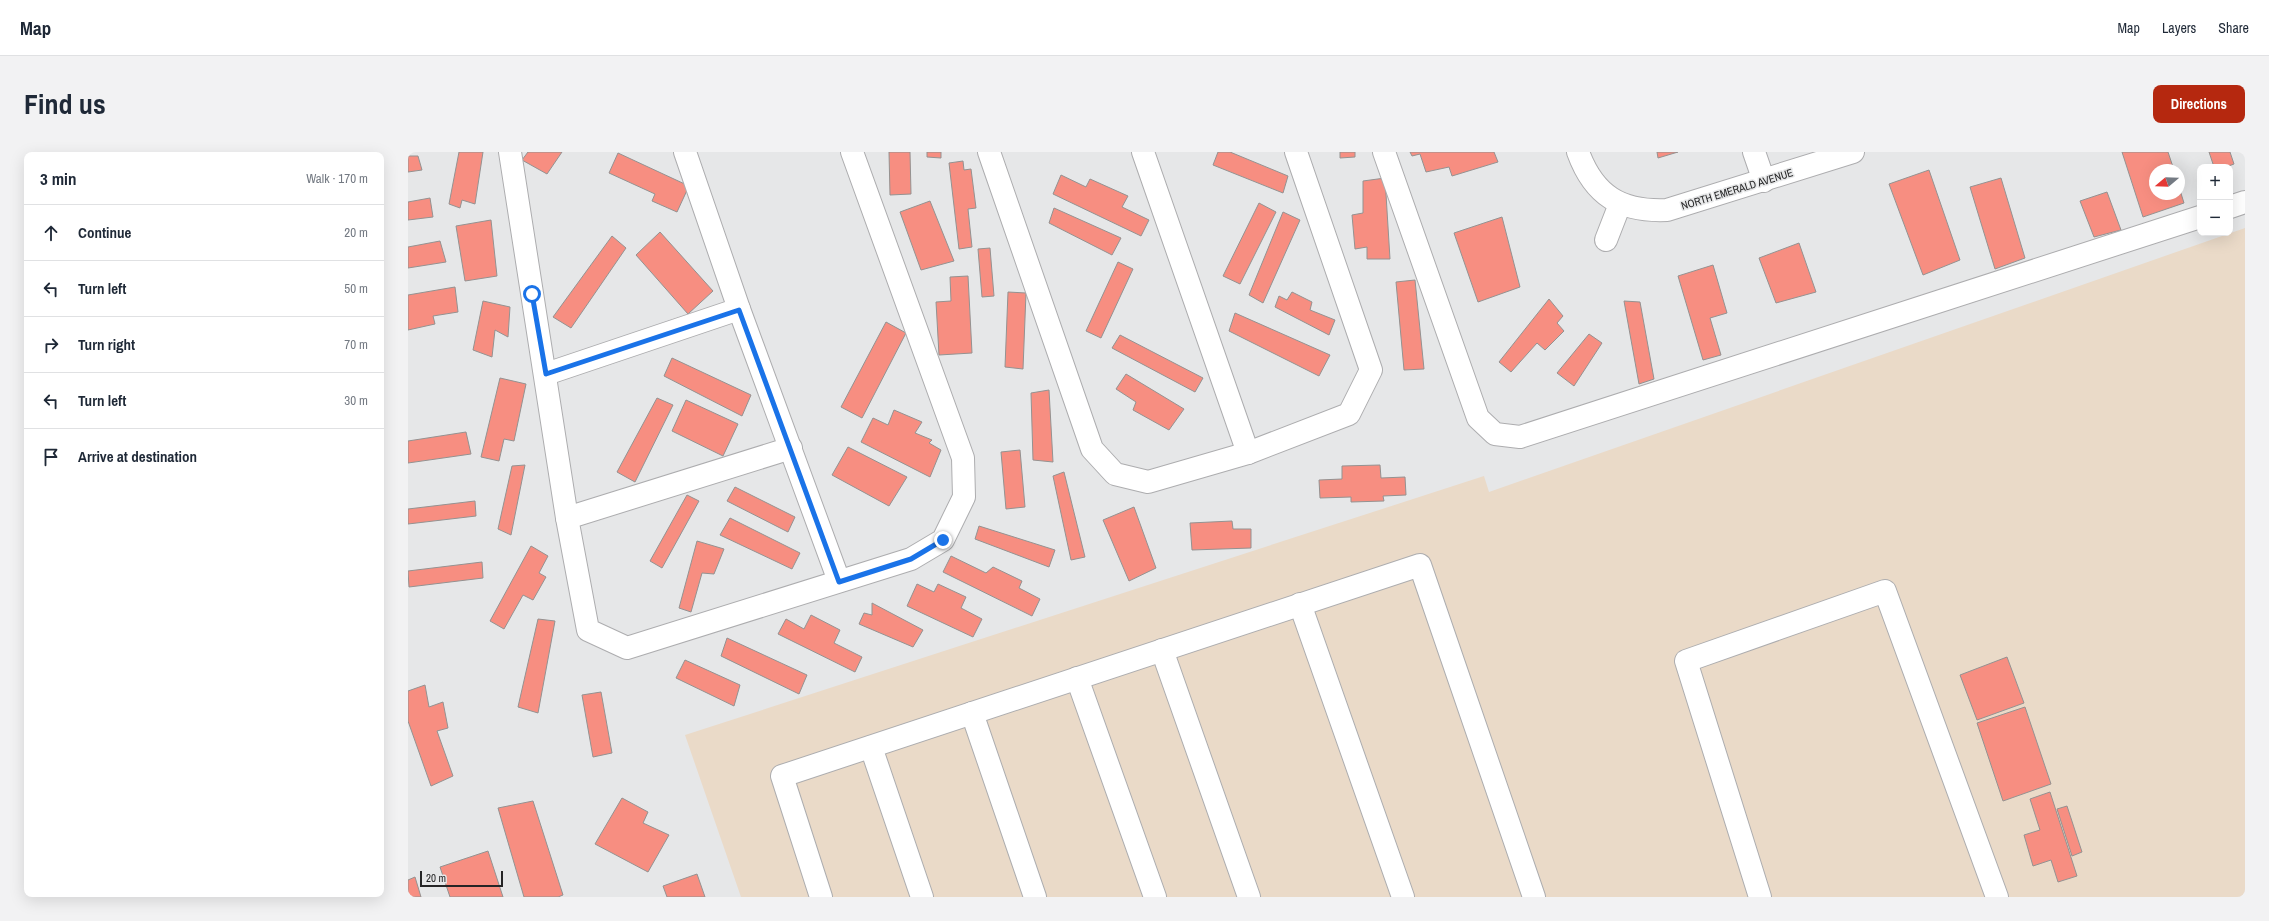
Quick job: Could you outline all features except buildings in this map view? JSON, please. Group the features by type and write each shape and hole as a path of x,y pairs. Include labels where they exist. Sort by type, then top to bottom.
{"street":[{"path":"510,152 546,374 567,518 588,630 627,648 911,559 943,540 964,497 963,458 852,152"},
{"path":"685,152 739,310 839,582"},
{"path":"988,152 1092,449 1115,474 1148,482 1248,453 1349,414 1371,370 1296,152"},
{"path":"1143,152 1248,453"},
{"path":"1384,152 1478,418 1495,434 1520,437 2197,218"},
{"path":"1578,152 1583,165 1595,185 1620,204 1606,240"},
{"path":"1754,152 1764,181"},
{"name":"NORTH EMERALD AVENUE","path":"1620,204 1646,211 1667,210 1853,152"},
{"path":"2233,206 2245,202"},
{"path":"546,374 739,310"},
{"path":"567,518 790,448"},
{"path":"822,897 782,776 1420,565 1534,897"},
{"path":"1760,897 1686,661 1885,590 1997,897"},
{"path":"1300,604 1403,897"},
{"path":"1162,650 1250,897"},
{"path":"1078,678 1155,897"},
{"path":"972,713 1036,897"},
{"path":"870,747 922,897"}],"shaded area":[{"path":"2245,228 2245,897 741,897 685,735 1484,476 1489,492 2222,236 2233,236 2233,232"}],"route":[{"path":"532,294 546,374 739,310 839,582 911,559 943,540"}]}
